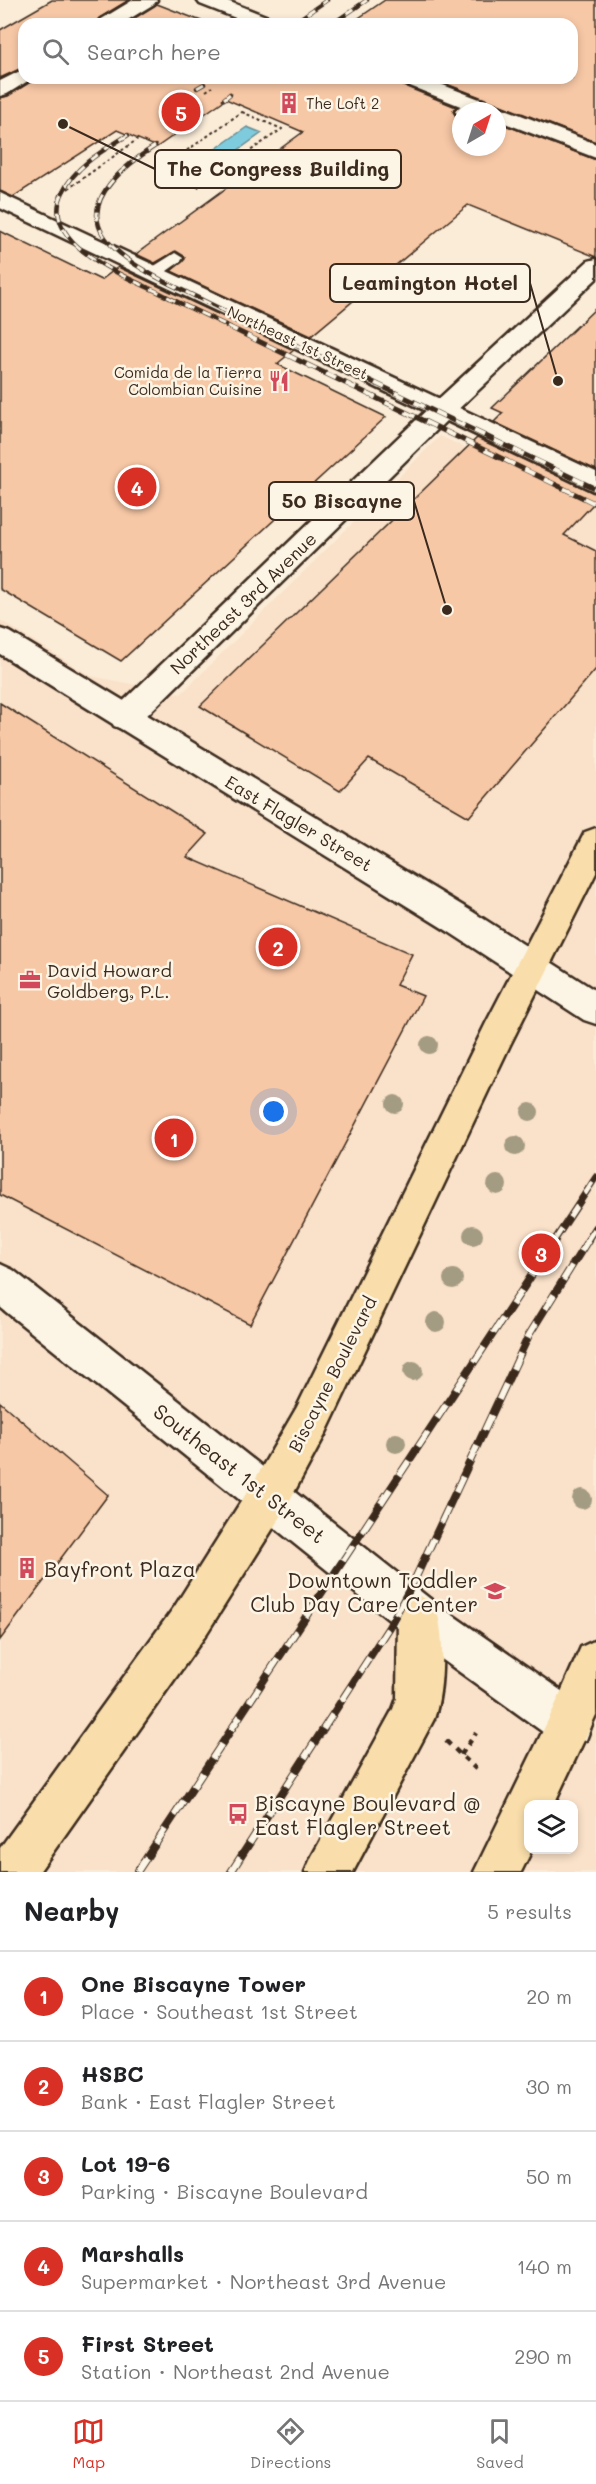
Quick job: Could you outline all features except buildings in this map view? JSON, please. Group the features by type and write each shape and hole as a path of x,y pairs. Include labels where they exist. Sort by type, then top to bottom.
{"main road":[{"path":"117,18 147,0"},
{"path":"207,0 254,18"},
{"path":"0,90 18,79"},
{"path":"417,84 452,105"},
{"path":"506,117 596,152"},
{"name":"Northeast 1st Street","path":"0,200 596,483"},
{"name":"Northeast 3rd Avenue","path":"125,718 442,410 596,266"},
{"name":"East Flagler Street","path":"0,640 532,967 596,1009"},
{"name":"Biscayne Boulevard","path":"11,1872 189,1621 269,1496 311,1422 532,967 596,842"},
{"name":"Southeast 1st Street","path":"0,1283 419,1617 570,1724"},
{"path":"328,1872 412,1719 419,1698 419,1617"},
{"path":"532,1800 570,1724 596,1662"},
{"path":"497,1872 524,1816"}],"lane":[{"path":"154,273 175,258"}],"path":[{"path":"206,91 212,87"},
{"path":"242,112 282,129 198,187 159,170 242,112"},
{"path":"57,196 138,139"},
{"path":"461,1755 476,1732"},
{"path":"441,1737 476,1768"}],"shaded area":[{"path":"440,436 584,505 596,487 596,1872 0,1872 0,620 91,676 181,694"}],"water":[{"path":"247,127 262,133 192,183 177,176"}],"railway":[{"path":"301,18 327,0"},
{"path":"341,18 367,0"},
{"path":"197,88 204,84"},
{"path":"224,99 230,94"},
{"path":"128,135 91,159 69,182 63,192 58,210 62,227 73,242 89,256 127,278 230,327"},
{"path":"155,146 125,169 106,189 98,208 99,226 109,242 126,258 150,274 259,327"},
{"path":"227,326 596,504"},
{"path":"256,326 596,489"},
{"path":"554,1241 596,1177"},
{"path":"587,1241 596,1227"},
{"path":"137,1872 555,1240"},
{"path":"231,1872 389,1627 414,1581 529,1335 588,1240"}],"place":[{"name":"The Loft 2","path":"289,103"},
{"name":"First Street","path":"181,112"},
{"name":"The Congress Building","path":"63,124"},
{"name":"Comida de la Tierra Colombian Cuisine","path":"279,381"},
{"name":"Leamington Hotel","path":"558,381"},
{"name":"Marshalls","path":"137,487"},
{"name":"50 Biscayne","path":"447,610"},
{"name":"HSBC","path":"278,947"},
{"name":"David Howard Goldberg, P.L.","path":"30,980"},
{"name":"One Biscayne Tower","path":"174,1138"},
{"name":"Lot 19-6","path":"541,1253"},
{"name":"Bayfront Plaza","path":"27,1568"},
{"name":"Downtown Toddler Club Day Care Center","path":"495,1591"},
{"name":"Biscayne Boulevard @ East Flagler Street","path":"238,1814"}]}
